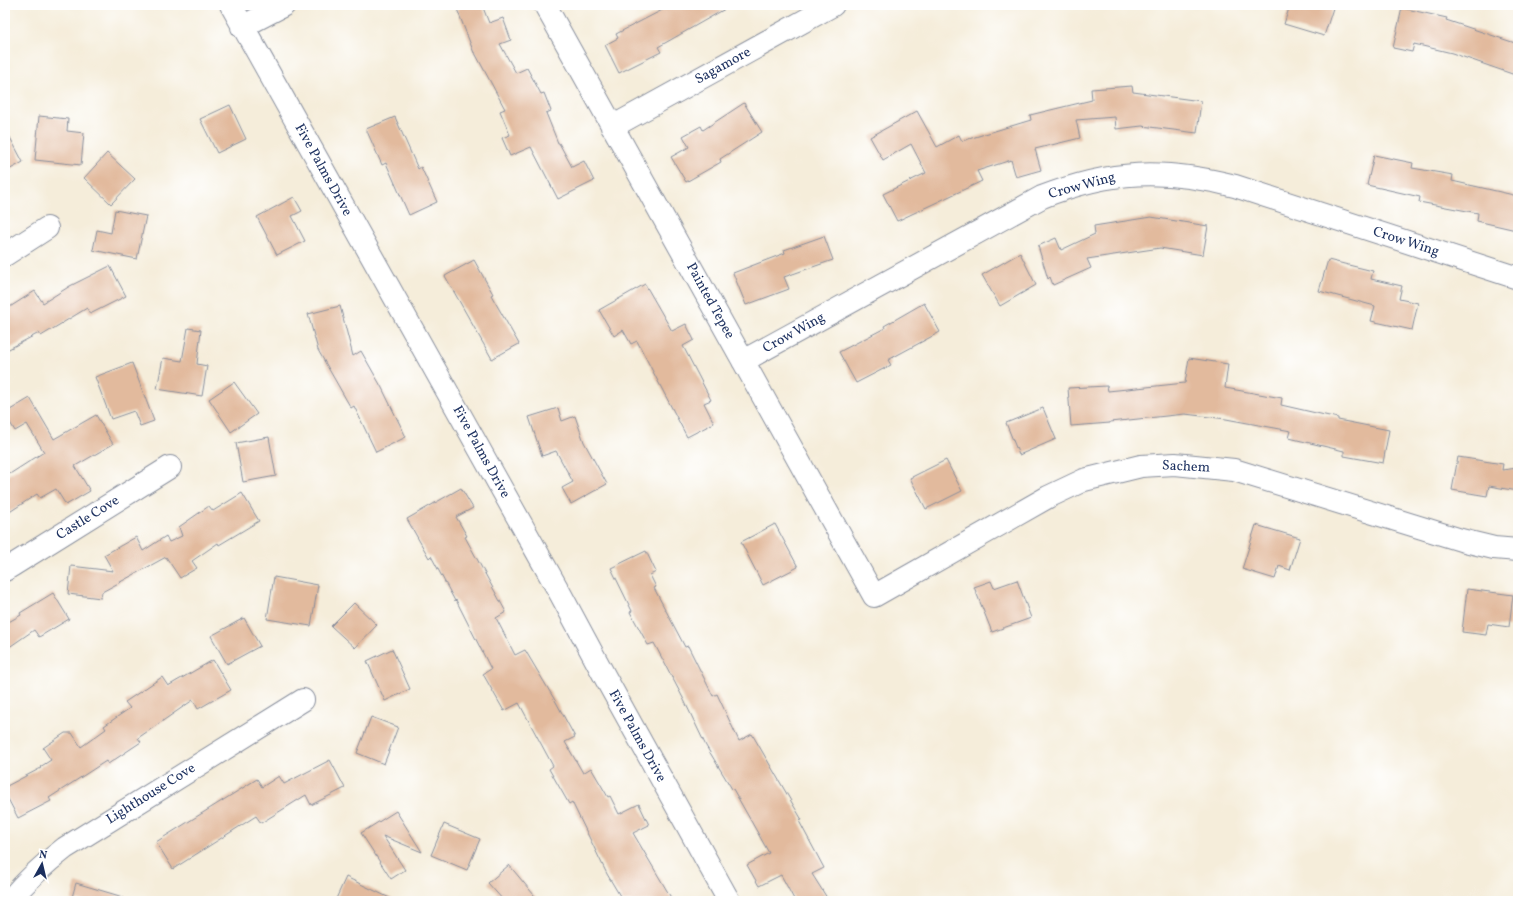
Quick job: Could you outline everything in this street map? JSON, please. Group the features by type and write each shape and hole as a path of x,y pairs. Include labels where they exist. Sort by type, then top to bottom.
{"street":[{"name":"Five Palms Drive","path":"231,5 561,595 604,677 729,901"},
{"path":"242,27 284,5"},
{"name":"Painted Tepee","path":"545,5 874,596"},
{"name":"Sagamore","path":"612,127 833,5"},
{"name":"Crow Wing","path":"743,361 1042,197 1068,186 1096,179 1123,175 1151,173 1180,175 1235,186 1518,278"},
{"path":"5,255 47,228"},
{"name":"Sachem","path":"874,596 1048,497 1084,480 1141,466 1175,464 1234,470 1461,540 1494,548 1518,550"},
{"name":"Castle Cove","path":"5,570 170,467"},
{"name":"Lighthouse Cove","path":"9,901 42,865 64,848 302,700"}],"building":[{"path":"467,5 482,5 489,23 503,18 511,40 500,44 516,73 527,68 541,94 544,93 551,111 546,113 558,143 572,167 584,161 594,181 558,199 531,147 510,156 502,138 510,135 500,111 505,109 474,53 457,9"},
{"path":"672,5 732,5 658,47 661,52 619,73 605,45 618,38 616,34"},
{"path":"1290,5 1334,5 1324,36 1284,24"},
{"path":"1402,8 1447,18 1446,20 1518,44 1518,76 1452,53 1414,44 1412,52 1393,48"},
{"path":"1132,86 1133,92 1201,101 1197,133 1142,126 1116,129 1115,117 1076,120 1080,138 1035,149 1041,170 1016,177 1011,160 977,171 982,181 897,221 883,194 926,173 911,144 883,160 870,137 917,111 937,147 959,135 962,141 1031,120 1030,115 1092,100 1091,89"},
{"path":"744,103 762,132 720,159 721,162 686,182 671,157 689,147 683,136 701,126 703,130"},
{"path":"230,105 246,139 217,153 200,119"},
{"path":"39,116 68,119 67,131 84,133 81,165 35,160"},
{"path":"395,117 418,169 421,167 437,202 409,215 386,163 382,165 366,129"},
{"path":"5,128 23,162 5,172"},
{"path":"107,153 135,179 111,204 84,178"},
{"path":"1374,155 1413,163 1412,168 1453,175 1452,181 1518,196 1518,219 1516,230 1477,221 1478,213 1419,202 1420,197 1367,185"},
{"path":"294,197 302,211 292,216 305,241 277,255 257,217"},
{"path":"115,210 146,216 137,259 93,250 97,230 111,233"},
{"path":"1151,217 1208,226 1203,255 1160,248 1087,259 1091,268 1053,285 1050,277 1048,279 1038,246 1056,238 1061,250 1095,234 1094,226"},
{"path":"824,236 833,260 784,277 789,289 746,305 733,273 785,253 784,250"},
{"path":"1020,253 1036,285 1000,306 982,275"},
{"path":"474,260 493,294 491,295 519,344 492,359 445,276"},
{"path":"1328,260 1373,271 1371,279 1402,286 1399,299 1418,303 1412,330 1371,321 1375,306 1319,291"},
{"path":"110,266 126,296 90,314 87,308 41,336 39,333 5,351 5,310 35,291 43,303 70,286"},
{"path":"645,284 672,331 686,324 694,340 683,346 711,400 704,403 714,423 687,437 637,341 631,344 623,330 614,336 599,310"},
{"path":"924,303 940,332 888,360 891,365 856,383 839,352 885,328 884,326"},
{"path":"340,306 353,356 361,351 382,388 406,437 376,452 354,406 351,408 318,350 308,314"},
{"path":"188,328 201,330 197,364 207,366 202,396 157,389 163,358 182,361"},
{"path":"1189,358 1228,364 1225,388 1282,398 1281,405 1338,418 1338,420 1389,430 1383,463 1344,456 1344,451 1289,438 1291,431 1226,419 1185,414 1071,426 1068,388 1107,386 1108,391 1185,383"},
{"path":"132,363 154,421 140,426 134,411 111,419 95,377"},
{"path":"234,382 257,414 231,432 209,399"},
{"path":"30,398 54,439 96,415 113,444 75,466 90,491 66,505 56,489 40,498 37,494 5,515 5,477 44,452 27,424 15,431 5,414"},
{"path":"558,408 562,421 575,416 584,442 607,484 571,504 562,488 573,482 556,451 542,456 529,417"},
{"path":"1043,408 1056,439 1019,455 1006,423"},
{"path":"269,437 276,476 243,482 236,443"},
{"path":"1458,457 1503,464 1502,470 1518,468 1518,491 1489,486 1487,496 1452,490"},
{"path":"946,460 962,491 926,509 910,478"},
{"path":"461,488 473,508 456,517 467,536 465,537 506,612 496,618 515,655 525,650 556,702 575,737 565,742 583,773 591,768 608,797 610,796 619,814 639,804 649,825 633,833 673,901 623,901 607,874 572,802 569,804 549,769 553,766 519,703 504,711 483,674 491,669 456,600 455,601 431,556 429,558 407,519"},
{"path":"242,493 259,521 219,545 218,543 192,561 197,568 180,578 166,557 102,592 101,598 68,594 71,566 113,571 104,555 136,537 143,551 166,536 169,542 182,536 179,527 209,506 213,511"},
{"path":"775,524 798,567 763,585 741,542"},
{"path":"1256,525 1300,538 1290,570 1279,566 1275,579 1242,569"},
{"path":"646,551 656,572 650,575 656,587 654,588 685,647 688,646 713,696 717,694 739,741 752,734 802,820 799,821 824,868 812,874 829,901 795,901 781,875 759,886 747,865 769,853 733,789 706,746 654,643 648,645 630,612 632,611 611,568"},
{"path":"274,577 318,585 311,626 267,619"},
{"path":"1017,580 1031,618 992,632 974,587 991,581 994,588"},
{"path":"1467,589 1513,595 1509,627 1488,624 1486,635 1462,632"},
{"path":"53,593 69,619 39,637 34,630 5,650 5,624"},
{"path":"354,603 377,625 355,648 331,626"},
{"path":"244,618 260,646 227,664 211,636"},
{"path":"392,649 410,689 385,701 367,661"},
{"path":"213,660 231,690 198,709 193,700 138,738 141,742 108,764 106,761 49,798 51,801 18,818 5,793 5,787 41,768 40,767 51,760 43,748 65,733 72,733 81,747 106,729 104,726 130,708 125,702 162,677 168,686"},
{"path":"371,717 398,727 384,764 357,753"},
{"path":"330,760 345,788 311,805 306,795 261,823 256,816 173,869 156,842 257,779 262,787 279,776 284,784"},
{"path":"396,811 422,852 383,836 405,870 391,879 361,833"},
{"path":"444,824 480,839 467,870 431,855"},
{"path":"509,865 539,901 504,901 488,883"},
{"path":"346,877 396,901 335,901"},
{"path":"76,883 123,897 123,901 71,901"}]}
